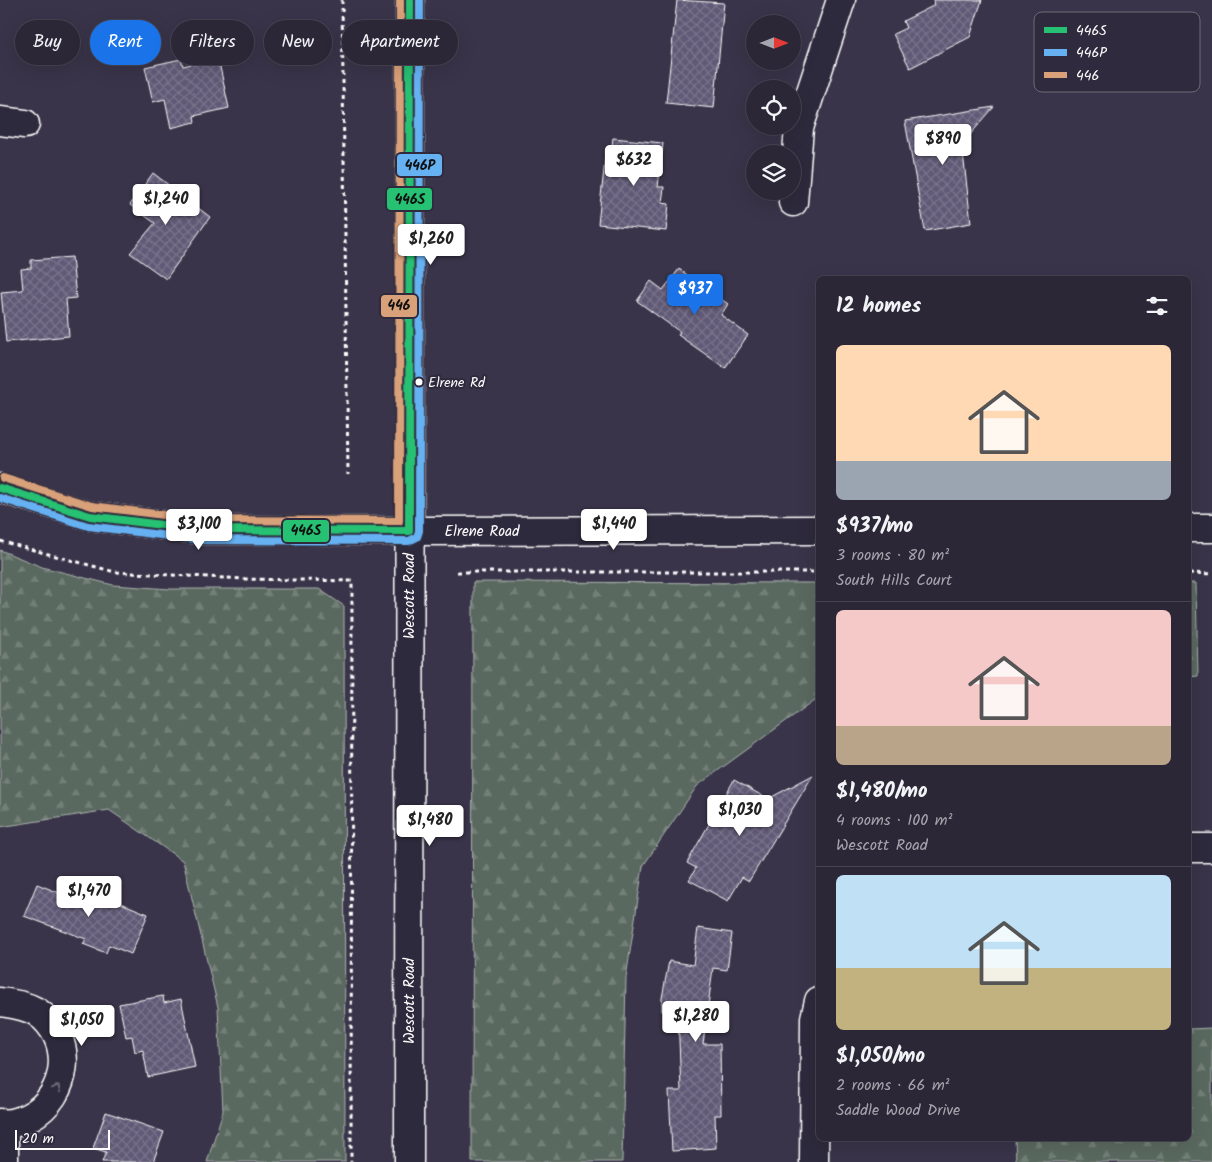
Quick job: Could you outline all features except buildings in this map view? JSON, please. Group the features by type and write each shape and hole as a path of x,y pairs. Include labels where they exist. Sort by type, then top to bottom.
{"street":[{"name":"Wescott Road","path":"409,1162 410,0"},
{"path":"792,202 799,128 841,0"},
{"name":"Elrene Road","path":"0,488 90,516 202,530 816,530"},
{"path":"1191,528 1212,528"},
{"path":"1191,848 1212,848"},
{"path":"0,1002 19,1004 36,1012 51,1025 60,1042 63,1061 61,1080 53,1097 40,1112 23,1120 2,1124 4,1162"},
{"path":"814,1162 816,1014"}],"path":[{"path":"342,0 348,474"},
{"path":"0,541 115,572 244,579 352,581 351,1162"},
{"path":"456,572 816,572"},
{"path":"1191,573 1212,574"}],"green space":[{"path":"0,550 42,567 113,585 170,589 319,589 344,606 345,1162 207,1162 223,1111 218,1007 183,861 109,810 0,827"},
{"path":"473,582 816,583 816,699 697,786 643,866 626,978 622,1162 472,1162"},
{"path":"1191,583 1196,583 1198,676 1191,677"},
{"path":"1212,1028 1212,1162 1016,1162 1015,1141 1191,1141 1191,1029"}],"transit line":[{"name":"446","path":"3,478 92,506 203,520 399,521 400,0"},
{"name":"446S","path":"0,488 90,516 202,530 409,531 410,0"},
{"name":"446P","path":"0,498 88,526 201,540 409,541 417,537 419,531 420,0"}],"place":[{"name":"Elrene Rd","path":"419,382"}]}
